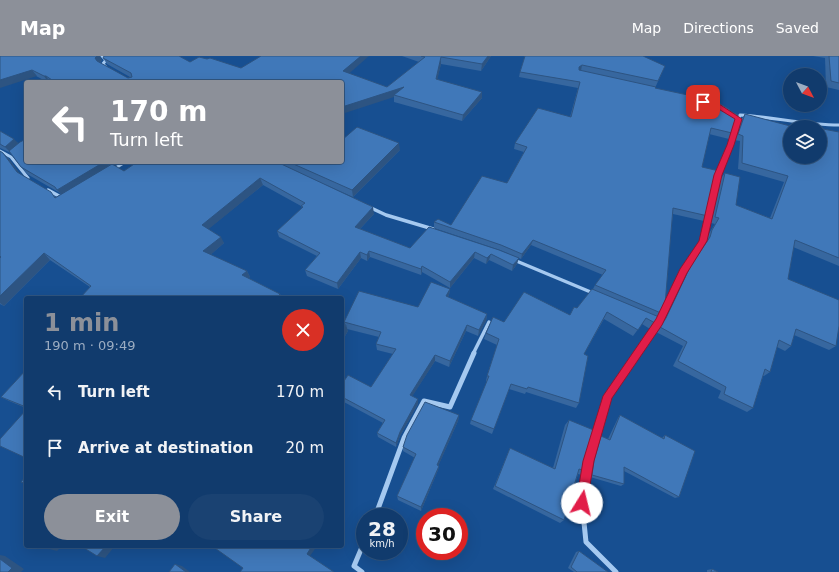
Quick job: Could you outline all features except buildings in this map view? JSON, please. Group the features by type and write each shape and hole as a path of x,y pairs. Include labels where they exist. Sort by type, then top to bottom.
{"street":[{"path":"102,56 106,60 102,65 107,68"},
{"path":"732,115 738,119"},
{"path":"716,181 740,115 760,116 819,125 839,125"},
{"path":"0,151 11,157 25,176 30,180"},
{"path":"11,157 16,152"},
{"path":"108,173 122,164"},
{"path":"46,189 58,196 61,201 67,198"},
{"path":"616,572 586,542 582,503 588,461 608,396 659,322 683,271 703,241 714,193"},
{"path":"364,205 386,215 440,232"},
{"path":"506,256 599,296"},
{"path":"654,319 659,322"},
{"path":"378,508 404,438 424,401 450,407 481,336 489,322"},
{"path":"357,560 354,566 362,572"}],"route":[{"path":"582,503 588,461 608,396 640,352 659,322 683,271 703,241 718,175 730,145 738,119 714,104 703,102"}]}
